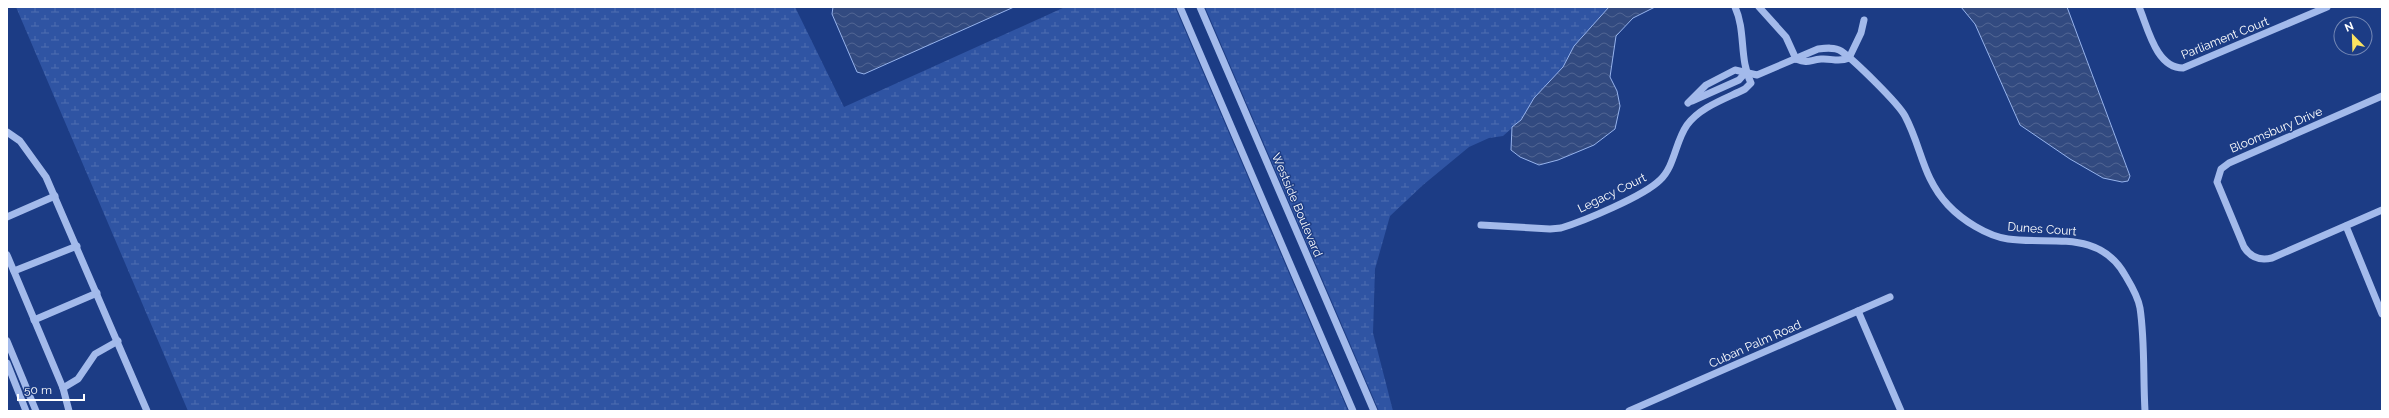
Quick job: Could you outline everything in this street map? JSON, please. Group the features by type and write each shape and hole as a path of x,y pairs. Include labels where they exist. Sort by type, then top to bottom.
{"street":[{"path":"1180,7 1353,411"},
{"name":"Westside Boulevard","path":"1200,7 1374,411"},
{"path":"1688,103 1738,80 1746,72 1741,27 1735,7"},
{"path":"1759,7 1786,37 1796,59 1806,63 1821,59 1841,62 1848,58 1861,33 1864,20"},
{"name":"Parliament Court","path":"2139,7 2163,61 2172,67 2183,68 2327,7"},
{"name":"Dunes Court","path":"1688,103 1706,85 1735,70 1757,75 1796,59 1803,53 1828,47 1841,50 1890,97 1904,115 1913,135 1926,173 1949,206 1969,222 1992,234 2007,239 2074,241 2093,246 2109,254 2134,289 2140,307 2145,411"},
{"name":"Legacy Court","path":"1481,225 1556,229 1647,191 1661,180 1672,163 1686,126 1700,111 1745,89 1751,83 1746,72"},
{"name":"Bloomsbury Drive","path":"2382,96 2229,163 2221,169 2218,177 2219,192 2244,247 2255,258 2272,258 2382,210"},
{"path":"1688,103 1700,111"},
{"path":"7,132 20,141 34,158 55,196 148,411"},
{"path":"7,217 55,196"},
{"path":"2346,226 2382,314"},
{"path":"14,272 77,246"},
{"path":"7,255 63,388 69,411"},
{"path":"34,320 97,293"},
{"name":"Cuban Palm Road","path":"1629,411 1890,297"},
{"path":"1858,311 1901,411"},
{"path":"7,341 36,411"},
{"path":"63,388 78,379 96,354 118,341"},
{"path":"7,363 26,411"}],"green space":[{"path":"16,7 795,7 844,107 1065,7 1175,7 1348,411 188,411"},
{"path":"1205,7 1609,7 1574,46 1563,67 1534,98 1521,120 1503,136 1489,138 1469,147 1423,185 1390,216 1375,269 1373,333 1393,411 1379,411"}],"water":[{"path":"833,7 1014,7 864,74 857,72 832,14"},
{"path":"1609,7 1655,7 1633,18 1616,36 1610,77 1617,91 1620,106 1615,129 1594,145 1558,160 1539,165 1520,157 1511,150 1512,127 1521,120 1534,98 1563,67 1574,46"},
{"path":"1961,7 2067,7 2130,176 2128,181 2122,182 2103,178 2070,159 2020,125 1975,24"}]}
